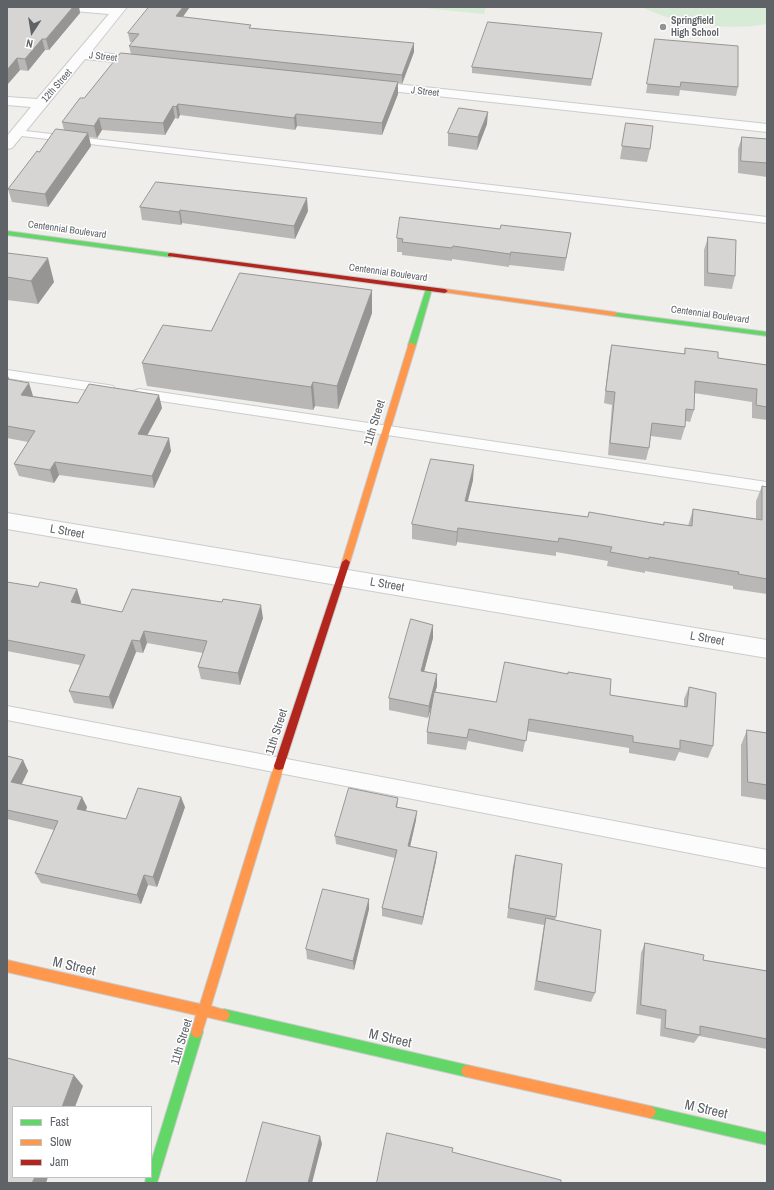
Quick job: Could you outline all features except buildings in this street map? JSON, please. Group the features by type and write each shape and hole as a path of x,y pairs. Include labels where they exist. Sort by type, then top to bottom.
{"street":[{"path":"73,7 119,9"},
{"name":"12th Street","path":"7,145 40,104 83,55 119,9"},
{"name":"J Street","path":"83,55 156,63"},
{"name":"J Street","path":"354,84 767,128"},
{"path":"7,100 40,104"},
{"name":"Centennial Boulevard","path":"7,233 767,334"},
{"name":"11th Street","path":"151,1183 279,765 342,578 429,289"},
{"name":"L Street","path":"7,521 767,649"},
{"name":"M Street","path":"7,966 767,1139"}],"lane":[{"path":"17,133 767,220"},
{"path":"7,374 767,488"},
{"path":"7,713 767,859"}],"green space":[{"path":"413,7 486,7 484,14"},
{"path":"641,7 767,7 767,24 735,27 703,25 671,18"}],"traffic: fast":[{"path":"7,233 170,255"},
{"path":"412,345 429,289"},
{"path":"614,314 767,334"},
{"path":"224,1015 467,1071"},
{"path":"151,1183 197,1032"},
{"path":"650,1112 767,1139"}],"traffic: slow":[{"path":"445,291 614,314"},
{"path":"346,562 412,345"},
{"path":"197,1032 279,766"},
{"path":"7,966 224,1015"},
{"path":"467,1071 650,1112"}],"traffic: jam":[{"path":"170,255 445,291"},
{"path":"279,766 346,562"}],"place":[{"name":"Springfield High School","path":"663,27"}]}
